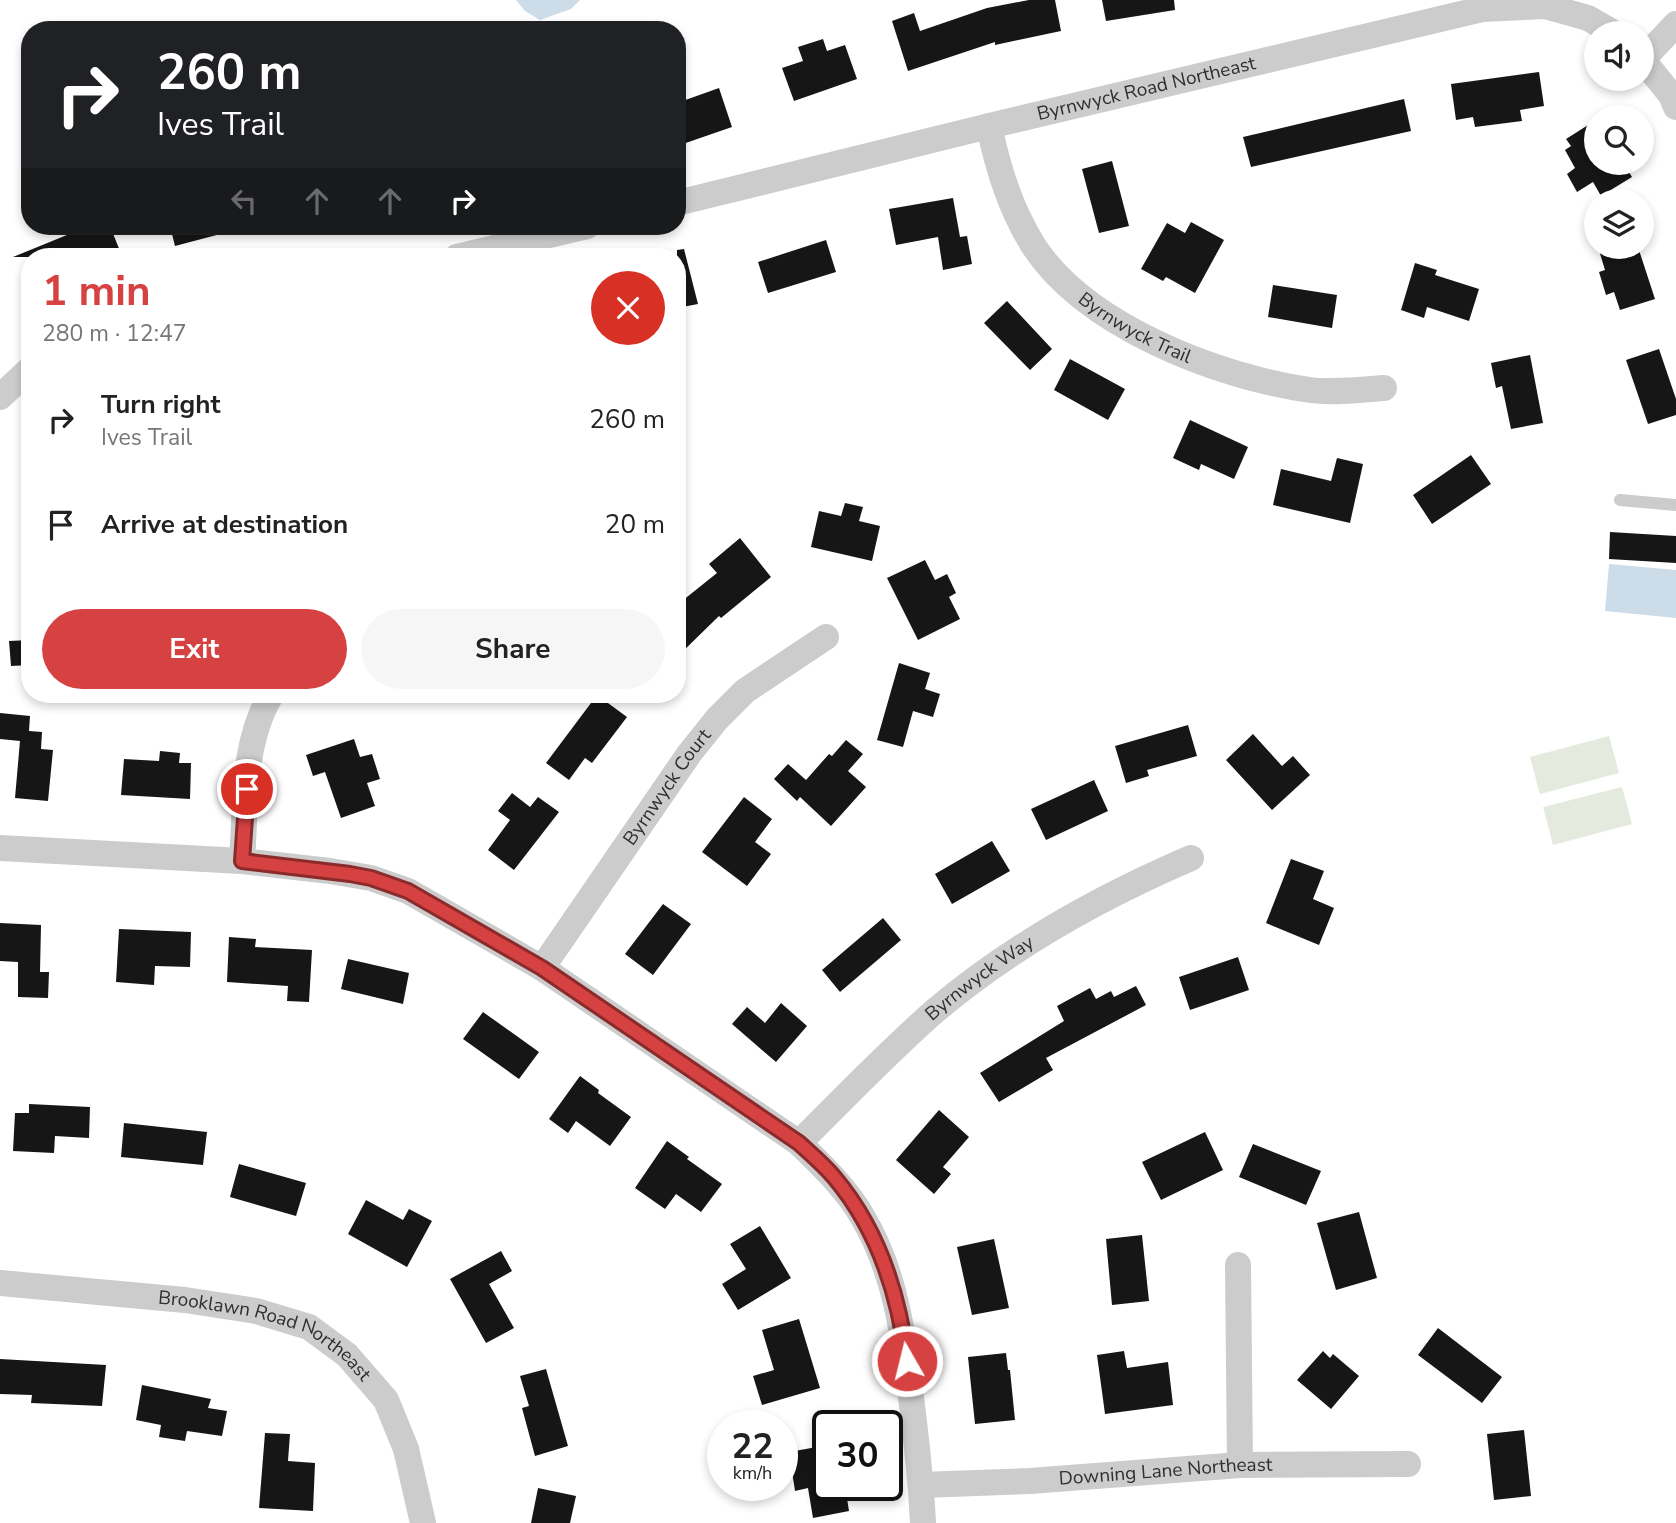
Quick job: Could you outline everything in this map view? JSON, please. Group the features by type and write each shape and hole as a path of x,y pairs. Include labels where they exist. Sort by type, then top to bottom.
{"street":[{"name":"Byrnwyck Road Northeast","path":"686,201 1482,9 1545,6 1593,21"},
{"path":"1654,47 1676,24"},
{"path":"1654,74 1671,95 1676,107"},
{"name":"Byrnwyck Trail","path":"989,126 999,169 1014,211 1034,247 1085,301 1124,326 1186,356 1257,379 1311,390 1352,391 1384,388"},
{"path":"495,248 549,235"},
{"path":"0,397 21,377"},
{"name":"Byrnwyck Court","path":"542,968 689,754 717,719 746,691 826,637"},
{"path":"242,861 251,752 256,726 267,703"},
{"path":"0,848 242,861 344,873 371,878 408,891 542,968 799,1143 834,1177 862,1215 895,1296 904,1336 923,1523"},
{"name":"Byrnwyck Way","path":"799,1143 888,1053 938,1009 1009,954 1130,884 1191,858"},
{"path":"1238,1265 1240,1465"},
{"name":"Brooklawn Road Northeast","path":"0,1283 185,1300 256,1311 309,1327 347,1355 386,1400 406,1449 423,1523"},
{"name":"Downing Lane Northeast","path":"921,1485 1030,1481 1240,1465 1408,1464"}],"lane":[{"path":"1620,500 1676,505"}],"shaded area":[{"path":"1609,736 1619,773 1540,794 1530,757"},
{"path":"1622,787 1632,824 1553,845 1543,807"}],"water":[{"path":"516,0 580,0 571,9 540,20 525,11"},
{"path":"1609,564 1676,570 1676,618 1605,611"}],"building":[{"path":"1029,0 1055,0 1061,31 995,45 995,42 908,71 892,21 914,13 920,31 987,8"},
{"path":"1102,0 1174,0 1175,10 1106,21"},
{"path":"823,39 827,51 845,45 857,79 794,101 782,68 803,61 798,47"},
{"path":"1539,72 1544,106 1520,110 1522,121 1475,127 1473,117 1456,120 1451,84"},
{"path":"719,88 732,127 686,143 686,100"},
{"path":"1404,99 1411,131 1251,167 1243,137"},
{"path":"1584,128 1584,175 1632,177 1612,189 1597,189 1593,182 1577,192 1567,174 1575,168 1565,150 1571,146 1566,139"},
{"path":"1112,161 1129,226 1099,233 1082,169"},
{"path":"953,198 960,237 967,236 972,264 943,270 938,237 896,245 889,209"},
{"path":"1191,222 1224,240 1195,293 1166,277 1163,281 1141,269 1167,223 1185,233"},
{"path":"67,235 114,235 119,248 35,248"},
{"path":"172,235 217,235 175,246"},
{"path":"826,240 836,272 768,293 758,262"},
{"path":"686,257 698,304 686,306"},
{"path":"1602,259 1642,259 1655,299 1620,310 1614,292 1606,295 1599,272 1605,270"},
{"path":"1415,263 1437,270 1435,275 1479,289 1469,321 1427,307 1424,318 1401,310"},
{"path":"1273,285 1337,295 1332,328 1268,317"},
{"path":"1007,301 1052,349 1030,370 984,323"},
{"path":"1659,349 1676,399 1676,415 1648,424 1626,360"},
{"path":"1530,355 1543,423 1511,429 1502,386 1496,388 1491,363"},
{"path":"1070,359 1125,389 1108,420 1054,390"},
{"path":"1190,420 1248,447 1234,479 1201,464 1199,470 1173,458"},
{"path":"1471,455 1491,484 1432,524 1413,495"},
{"path":"1337,458 1363,464 1350,523 1273,505 1281,469 1331,481"},
{"path":"845,503 863,507 859,521 880,526 872,561 811,547 819,511 841,516"},
{"path":"1610,532 1676,536 1676,563 1609,559"},
{"path":"740,538 771,577 721,618 719,616 686,648 686,598 717,573 709,564"},
{"path":"925,560 935,580 947,574 956,593 949,597 960,619 918,640 887,578"},
{"path":"21,640 21,665 11,666 9,641"},
{"path":"899,663 930,673 925,689 940,694 933,717 913,711 903,747 877,740"},
{"path":"591,703 608,703 627,717 592,763 585,758 569,780 546,763"},
{"path":"0,713 30,716 29,731 42,732 41,749 53,750 48,801 15,798 20,741 0,739"},
{"path":"1188,725 1197,756 1147,770 1149,776 1126,783 1115,746"},
{"path":"1253,734 1282,766 1293,756 1310,775 1272,810 1226,760"},
{"path":"354,739 360,757 372,754 380,779 367,783 375,806 341,818 325,772 313,776 306,755"},
{"path":"846,740 863,754 848,771 866,787 831,826 800,797 797,801 774,779 788,764 806,780 829,754 832,756"},
{"path":"160,751 180,753 179,763 191,763 190,799 121,795 124,759 159,761"},
{"path":"1094,780 1108,811 1046,840 1031,809"},
{"path":"512,793 530,807 538,797 559,812 514,870 488,850 510,820 498,811"},
{"path":"744,797 772,819 755,842 771,854 747,886 702,852"},
{"path":"992,841 1010,871 952,904 935,874"},
{"path":"1291,859 1324,871 1313,899 1334,908 1319,945 1266,923"},
{"path":"663,904 691,924 653,975 625,954"},
{"path":"883,918 901,940 840,992 822,970"},
{"path":"0,923 41,925 40,972 49,972 48,998 18,997 18,962 0,961"},
{"path":"119,929 191,932 190,967 155,966 154,985 116,982"},
{"path":"229,937 256,939 255,947 312,950 309,1002 287,1001 288,986 227,982"},
{"path":"1238,957 1249,990 1190,1010 1179,977"},
{"path":"348,959 409,973 403,1004 341,989"},
{"path":"1136,986 1146,1005 1046,1058 1053,1070 999,1102 980,1073 1064,1021 1057,1006 1090,988 1096,999 1111,991 1114,997"},
{"path":"781,1003 807,1026 776,1062 732,1024 747,1007 765,1023"},
{"path":"483,1012 539,1052 519,1079 463,1039"},
{"path":"580,1076 631,1117 610,1146 576,1121 568,1133 549,1119"},
{"path":"29,1104 90,1107 89,1138 55,1136 54,1153 13,1151 15,1113 29,1113"},
{"path":"939,1110 969,1137 943,1167 951,1174 934,1194 896,1160"},
{"path":"124,1123 207,1132 203,1165 121,1157"},
{"path":"1205,1132 1223,1170 1161,1200 1142,1162"},
{"path":"667,1141 722,1184 701,1212 676,1194 665,1209 635,1188"},
{"path":"1253,1144 1321,1171 1306,1205 1239,1177"},
{"path":"239,1164 306,1183 296,1216 230,1197"},
{"path":"366,1200 403,1220 409,1209 432,1221 407,1267 348,1234"},
{"path":"1359,1212 1377,1278 1336,1290 1317,1223"},
{"path":"760,1226 791,1278 738,1310 722,1284 746,1269 730,1244"},
{"path":"1142,1235 1149,1301 1112,1305 1106,1239"},
{"path":"994,1239 1009,1308 972,1315 957,1247"},
{"path":"501,1251 512,1271 489,1284 514,1328 486,1343 450,1279"},
{"path":"799,1319 820,1388 762,1405 753,1376 774,1370 762,1330"},
{"path":"1438,1328 1502,1377 1482,1403 1418,1355"},
{"path":"1124,1351 1127,1368 1168,1362 1173,1405 1105,1414 1097,1355"},
{"path":"1323,1351 1330,1358 1333,1354 1359,1376 1331,1409 1297,1380"},
{"path":"1006,1353 1015,1420 975,1424 968,1357"},
{"path":"0,1359 106,1365 102,1406 31,1403 32,1395 0,1394"},
{"path":"546,1369 568,1446 535,1456 522,1408 529,1406 520,1376"},
{"path":"142,1385 211,1399 208,1408 227,1411 222,1436 187,1431 185,1441 159,1437 161,1425 136,1420"},
{"path":"1524,1430 1531,1496 1494,1500 1487,1434"},
{"path":"265,1433 290,1434 288,1461 315,1463 313,1511 259,1508"},
{"path":"812,1448 812,1501 847,1501 849,1511 813,1518 808,1488 798,1490 798,1450"},
{"path":"538,1488 576,1496 570,1523 531,1523"}],"route":[{"path":"247,789 242,861 350,874 408,891 542,968 799,1143 834,1177 862,1215 880,1253 895,1296 907,1361"}]}
